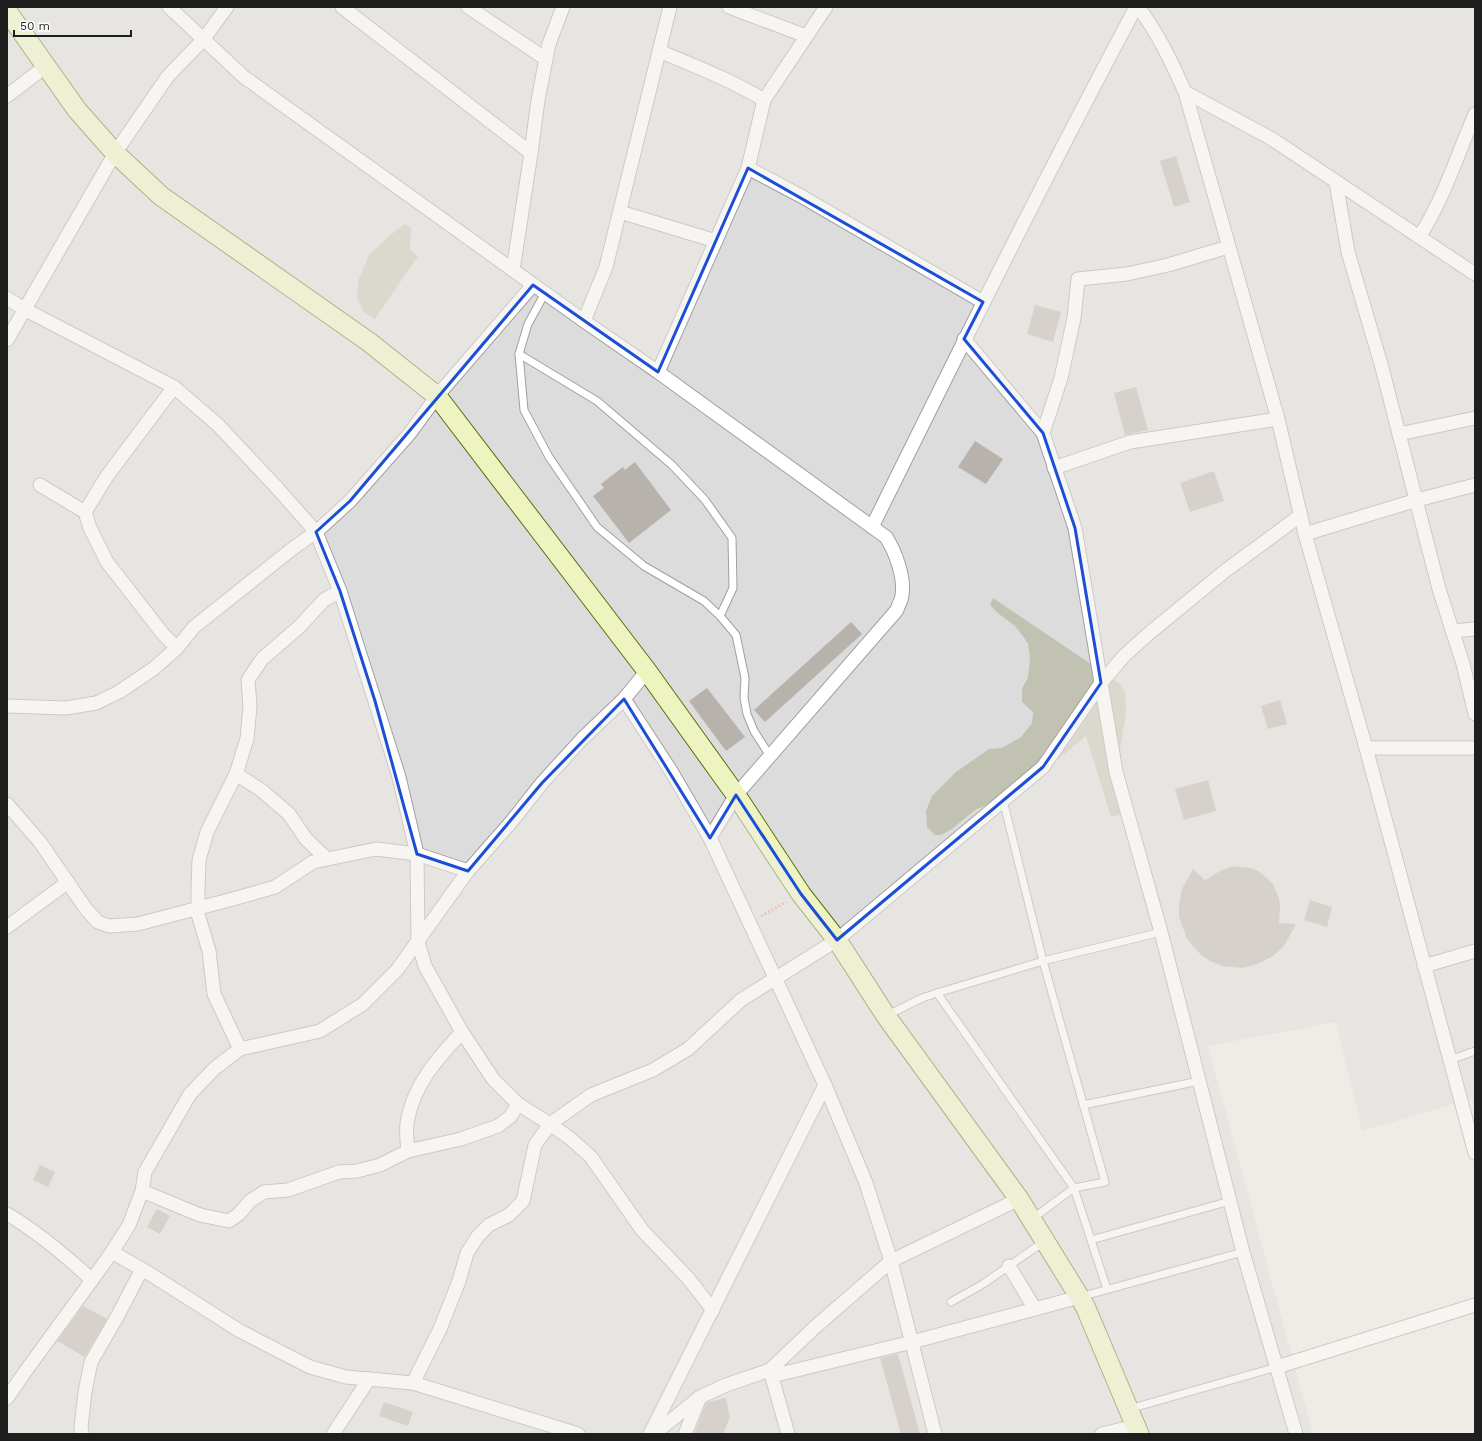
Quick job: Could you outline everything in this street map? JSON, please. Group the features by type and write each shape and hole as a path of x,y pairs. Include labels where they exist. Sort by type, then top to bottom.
{"street":[{"path":"169,7 244,77 545,294 658,372 886,537 892,547 902,577 902,595 897,610 736,795 710,838"},
{"path":"7,340 115,153 168,76 203,40 227,7"},
{"path":"342,7 532,153"},
{"path":"468,7 546,58"},
{"path":"513,270 532,153 538,100 549,44 563,7"},
{"path":"584,321 606,267 670,7"},
{"path":"729,7 806,36"},
{"path":"658,372 748,168 764,100 826,7"},
{"path":"872,527 964,338 1092,88 1137,7 1148,20 1170,58 1185,92 1278,418 1305,534 1366,748 1475,1153"},
{"path":"7,10 77,110 115,153 161,196 369,342 437,396 647,671 736,795 801,894 837,940 886,1016 1019,1199 1085,1306 1134,1423 1102,1434"},
{"path":"660,51 745,89 764,100"},
{"path":"7,96 46,66"},
{"path":"1185,92 1272,139 1475,275"},
{"path":"1419,237 1429,222 1475,114"},
{"path":"748,168 801,196 983,302"},
{"path":"1336,182 1348,252 1417,500 1439,590 1463,664 1475,714"},
{"path":"620,212 716,241"},
{"path":"1043,433 1061,378 1074,318 1078,279 1126,274 1168,265 1228,247"},
{"path":"7,706 66,708 96,703 119,692 153,669 177,648 194,627 292,549 316,532 350,501 410,433 437,396 533,285"},
{"path":"7,298 24,309 174,387 218,425 316,532 340,591 399,777 417,854 418,942 425,966 462,1032 493,1079 518,1104 571,1138 591,1157 642,1230 688,1278 713,1310"},
{"path":"964,338 1043,433 1075,528 1116,772 1161,932 1243,1252 1296,1434"},
{"path":"85,512 107,476 140,430 174,387"},
{"path":"1054,468 1130,442 1278,418"},
{"path":"1399,434 1475,418"},
{"path":"40,485 85,512 90,528 107,562 163,634 177,648"},
{"path":"1305,534 1417,500 1475,485"},
{"path":"413,1383 440,1329 459,1281 467,1253 478,1236 489,1226 509,1215 523,1201 535,1145 550,1124 591,1095 653,1070 688,1049 741,1000 837,940 1043,767 1101,683 1124,656 1147,635 1225,571 1301,515"},
{"path":"240,1050 214,994 209,951 198,914 199,860 207,832 236,774 247,739 250,706 248,680 262,659 299,627 324,600 340,591"},
{"path":"1452,631 1475,629"},
{"path":"7,1398 24,1372 112,1252 129,1225 142,1191 145,1172 190,1094 215,1068 240,1050 320,1032 363,1004 397,970 468,871 512,821 547,777 582,739 624,699 647,671"},
{"path":"624,699 671,772 710,838 825,1085 866,1184 891,1261 935,1434"},
{"path":"1366,748 1475,748"},
{"path":"236,774 261,790 288,814 306,838 327,859"},
{"path":"7,804 40,842 86,909 98,922 109,926 138,924 275,887 313,862 376,849 417,854 468,871"},
{"path":"7,927 68,882"},
{"path":"1424,966 1475,951"},
{"path":"408,1151 407,1125 411,1106 424,1078 437,1058 462,1032"},
{"path":"650,1434 825,1085"},
{"path":"142,1191 200,1215 229,1221 250,1201 264,1192 288,1190 339,1172 357,1171 380,1166 408,1151 461,1139 498,1126 510,1117 518,1104"},
{"path":"771,1373 814,1328 891,1261 1019,1199"},
{"path":"7,1214 25,1225 69,1259 92,1280"},
{"path":"112,1252 240,1331 310,1367 346,1377 413,1383 578,1434"},
{"path":"1009,1266 1035,1309"},
{"path":"82,1434 81,1427 85,1392 91,1362 142,1270"},
{"path":"654,1434 700,1398 726,1384 912,1342 1079,1297"},
{"path":"1277,1368 1475,1305"},
{"path":"771,1373 788,1434"},
{"path":"333,1434 369,1379"},
{"path":"685,1434 700,1398"}],"lane":[{"path":"545,294 528,324 519,354 524,410 549,457 597,527 644,566 704,601 720,616 736,636 744,678 744,698 747,714 754,731 770,756"},
{"path":"519,354 597,401 672,465 705,500 732,538 733,588 720,616"},
{"path":"1003,800 1043,961 1104,1182 1074,1188 1031,1219"},
{"path":"886,1016 922,998 937,993 1043,961 1161,932"},
{"path":"937,993 1074,1188 1107,1289"},
{"path":"1450,1060 1475,1052"},
{"path":"1083,1105 1199,1081"},
{"path":"1091,1240 1230,1201"},
{"path":"951,1302 1009,1266 1045,1241"},
{"path":"1079,1297 1243,1252"},
{"path":"1134,1423 1277,1368"}],"path":[{"path":"750,922 801,894"}],"highlighted area":[{"path":"748,168 983,302 964,339 1043,433 1075,528 1101,683 1043,767 837,940 801,894 736,795 710,838 624,699 542,783 468,871 417,854 375,701 340,591 316,532 350,501 533,285 658,372"}],"shaded area":[{"path":"7,7 1475,7 1475,1114 1471,1099 1362,1131 1336,1022 1208,1046 1313,1434 7,1434"},
{"path":"405,224 411,228 410,249 418,256 375,319 363,311 357,298 358,281 369,255 389,236"},
{"path":"993,598 1119,683 1125,692 1125,721 1118,762 1121,815 1111,817 1086,736 1002,806 986,805 975,810 952,829 941,835 935,835 927,827 926,811 932,796 956,772 989,749 1002,748 1021,737 1032,723 1033,712 1022,702 1022,689 1028,677 1030,658 1028,643 1015,626 990,605"}],"building":[{"path":"1176,156 1190,202 1174,207 1160,161"},
{"path":"1035,305 1061,312 1053,342 1027,334"},
{"path":"1136,387 1148,430 1125,435 1114,393"},
{"path":"975,441 1003,459 986,484 958,467"},
{"path":"635,462 671,510 629,543 593,496 604,488 601,484 623,467 625,470"},
{"path":"1214,471 1224,501 1190,512 1180,483"},
{"path":"851,622 862,634 765,722 754,710"},
{"path":"707,688 745,737 726,751 689,701"},
{"path":"1280,700 1287,724 1268,729 1261,706"},
{"path":"1208,780 1216,811 1184,820 1175,789"},
{"path":"1232,866 1251,868 1258,871 1268,879 1273,884 1279,898 1279,923 1296,924 1284,946 1273,956 1257,964 1243,968 1223,966 1210,961 1201,955 1187,939 1179,917 1182,889 1193,869 1205,880"},
{"path":"1310,900 1332,907 1327,927 1304,920"},
{"path":"40,1165 55,1172 48,1187 33,1180"},
{"path":"157,1209 170,1216 160,1234 147,1227"},
{"path":"83,1306 107,1319 85,1357 57,1341"},
{"path":"898,1354 920,1434 901,1434 880,1358"},
{"path":"726,1398 730,1417 723,1434 694,1434 706,1403"},
{"path":"384,1402 413,1412 408,1426 379,1416"}]}
